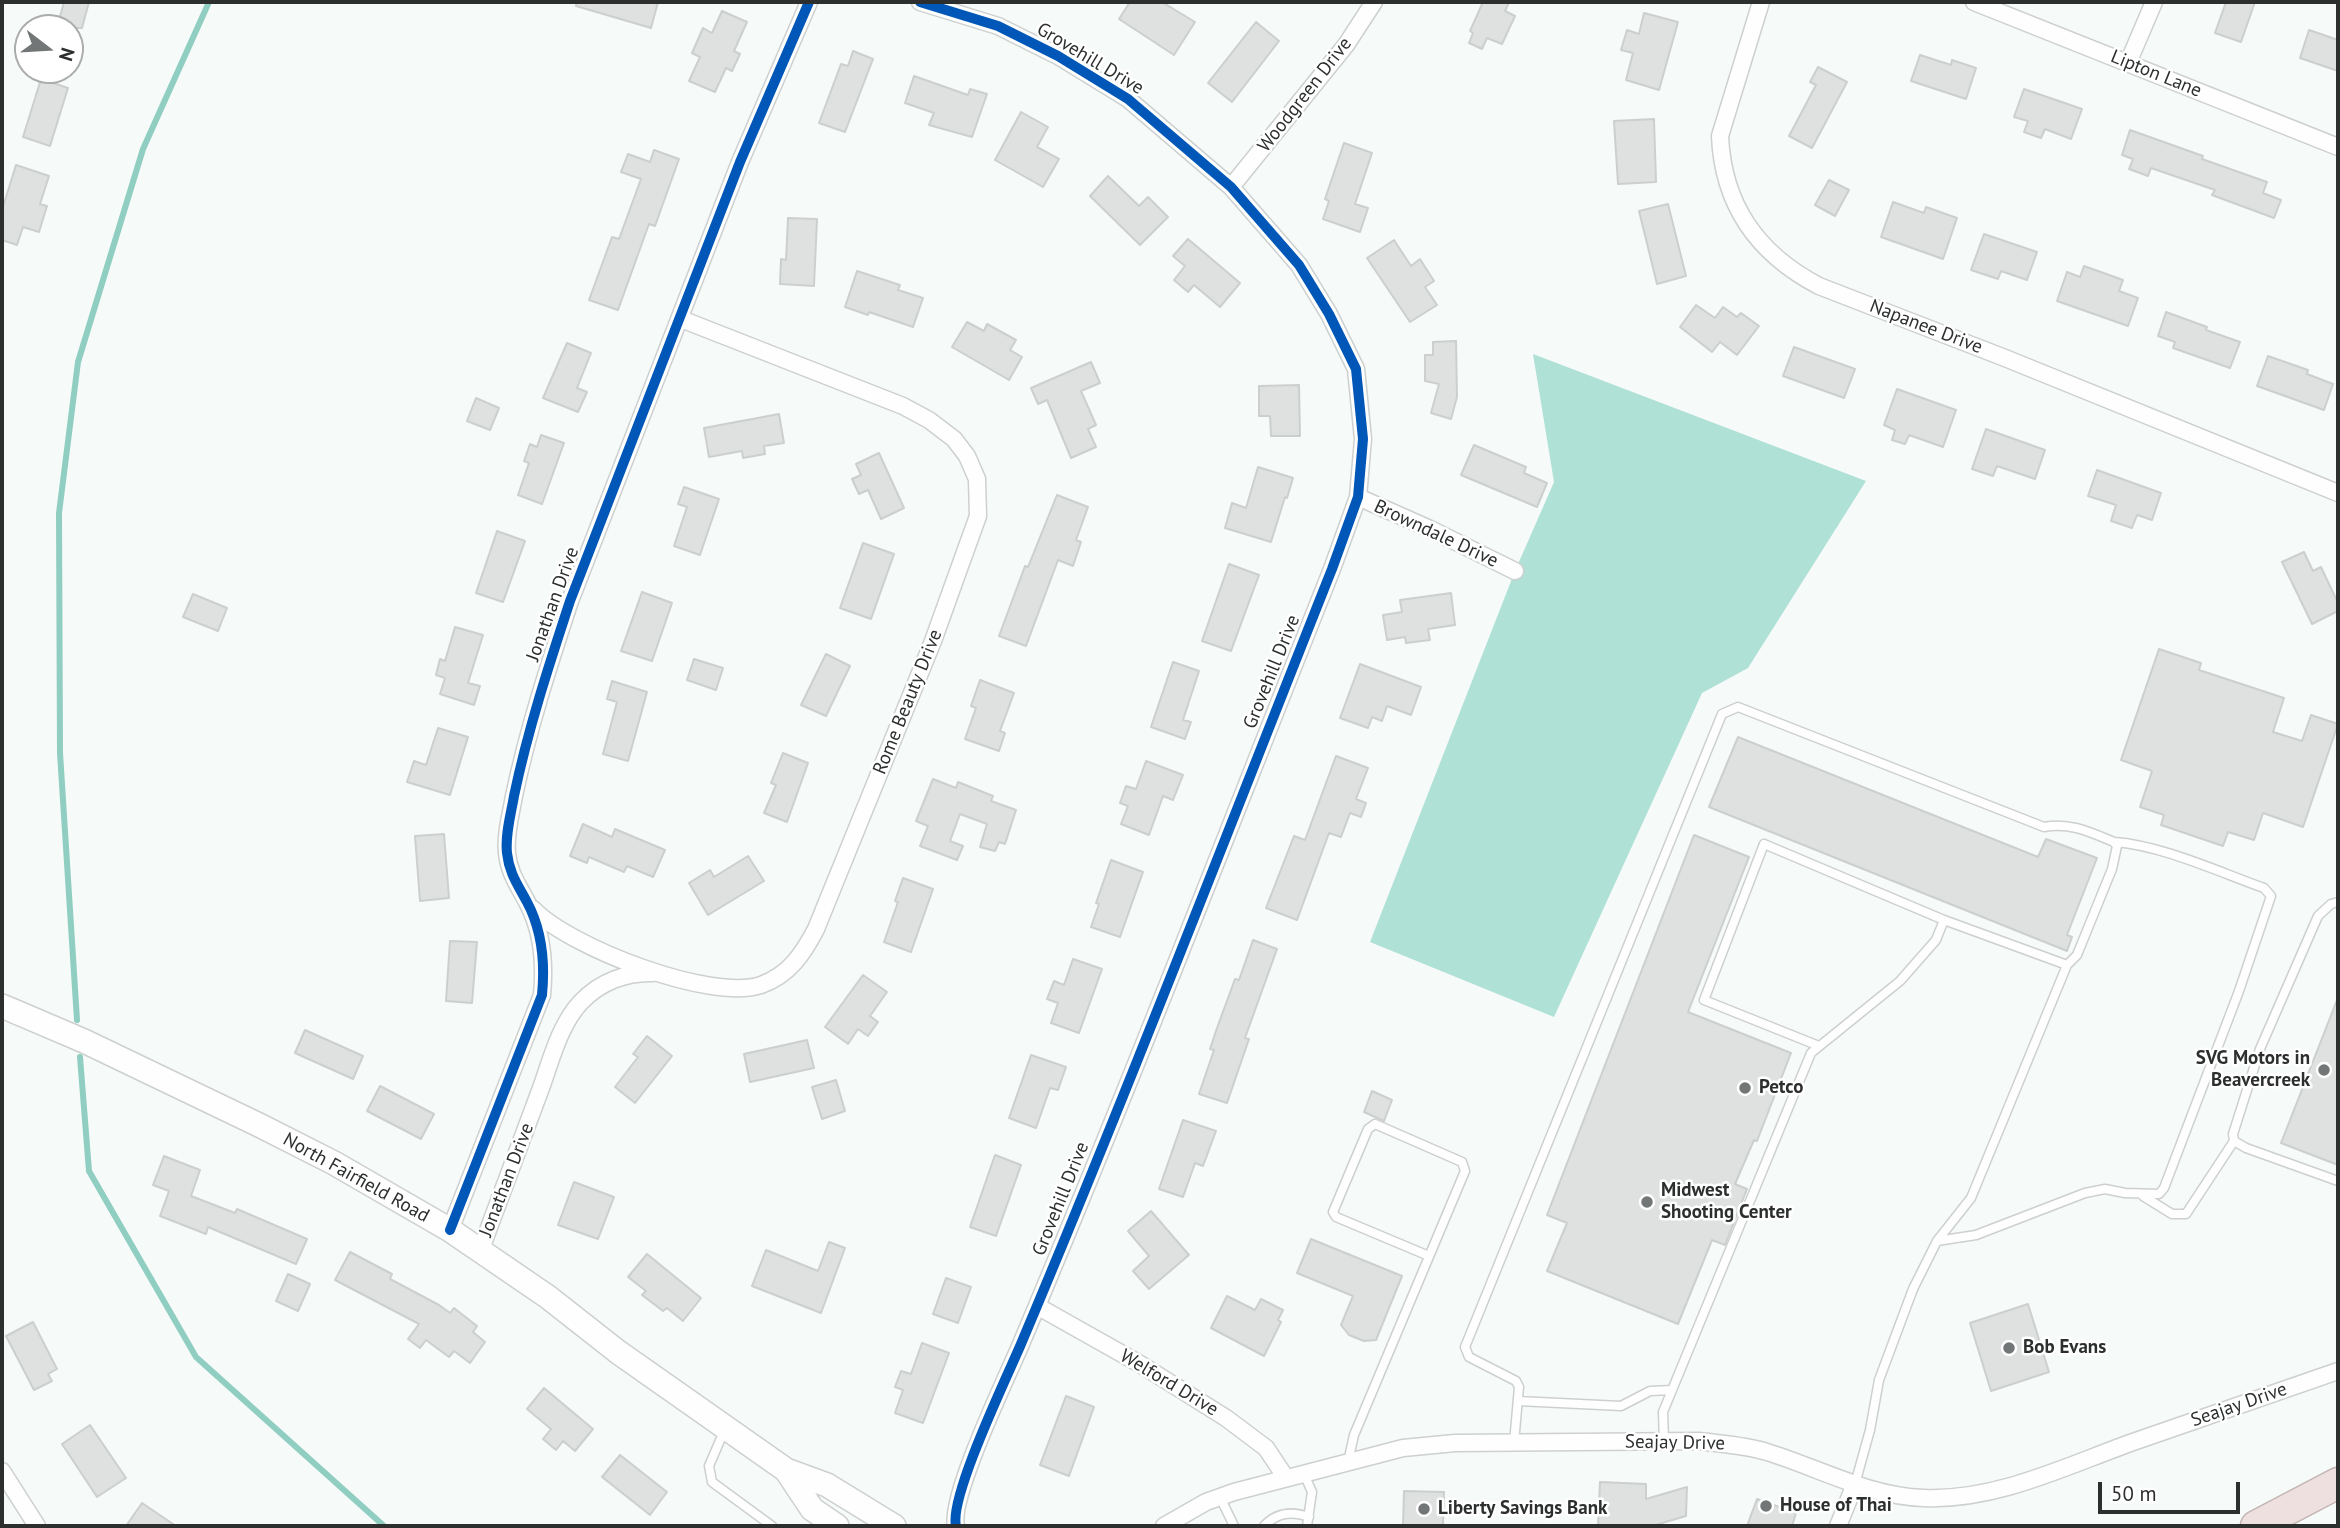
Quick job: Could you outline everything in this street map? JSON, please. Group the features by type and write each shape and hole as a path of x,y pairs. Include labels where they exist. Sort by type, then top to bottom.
{"highway":[{"path":"2256,1526 2338,1483"}],"main road":[{"name":"North Fairfield Road","path":"2,1006 84,1041 259,1125 334,1163 450,1230 481,1249 618,1352 786,1470 827,1485 894,1526"},
{"name":"North Fairfield Road","path":"786,1470 812,1508 837,1526"}],"street":[{"name":"Jonathan Drive","path":"450,1230 542,995 544,972 535,922 512,877 506,849 507,831 521,764 547,668 570,601 758,116 809,2"},
{"name":"Grovehill Drive","path":"920,2 998,26 1058,57 1128,99 1231,187 1298,265 1329,314 1356,369 1363,439 1358,497 1332,569 1037,1306 963,1483 954,1519 956,1526"},
{"name":"Woodgreen Drive","path":"1231,187 1346,45 1374,2"},
{"name":"Napanee Drive","path":"1761,2 1720,136 1720,149 1732,198 1751,230 1774,257 1819,286 2006,358 2338,493"},
{"name":"Lipton Lane","path":"1974,2 2338,147"},
{"path":"2128,63 2154,2"},
{"name":"Rome Beauty Drive","path":"527,902 543,920 565,934 663,974 718,988 746,988 762,984 792,966 804,952 821,916 933,641 975,530 979,504 976,479 967,456 954,439 929,420 903,406 681,319"},
{"name":"Browndale Drive","path":"1358,497 1515,571"},
{"name":"Jonathan Drive","path":"481,1249 546,1074 572,1013 590,993 611,980 637,973 663,974"},
{"name":"Welford Drive","path":"1037,1306 1140,1364 1226,1418 1266,1448 1286,1478"},
{"name":"Seajay Drive","path":"1164,1526 1206,1502 1286,1478 1404,1448 1455,1443 1733,1444 1766,1452 1855,1484 1892,1494 1953,1498 1982,1494 2338,1371"},
{"path":"2,1471 37,1526"},
{"path":"1838,1526 1855,1484"}],"lane":[{"path":"1514,1443 1520,1387 1516,1381 1469,1357 1465,1347 1722,714 1738,707 2044,827 2075,826 2114,842 2131,843 2161,852 2264,888 2271,896 2244,979 2164,1188 2159,1194 2105,1189 1976,1235 1937,1241"},
{"path":"1855,1484 1870,1430 1879,1380 1913,1289 1937,1241 1971,1198 2067,965 2077,955 2114,862 2117,846 2114,842"},
{"path":"1819,1046 1704,1000 1764,844 1944,920 2067,965"},
{"path":"2141,1194 2172,1214 2186,1214 2234,1141 2233,1134 2265,1037 2318,916 2331,904 2338,902"},
{"path":"1664,1442 1663,1412 1811,1053 1900,981 1936,940 1944,920"},
{"path":"1348,1462 1354,1435 1465,1171 1462,1162 1375,1124 1368,1129 1333,1212 1336,1217 1429,1256"},
{"path":"2234,1141 2246,1149 2338,1181"},
{"path":"1518,1401 1622,1406 1650,1391 1672,1390"},
{"path":"726,1428 709,1466 712,1482 772,1526"},
{"path":"1264,1526 1281,1514 1294,1511 1308,1521 1312,1492 1304,1474"},
{"path":"1220,1497 1234,1526"}],"green space":[{"path":"1533,354 1866,481 1748,668 1702,693 1554,1017 1370,942 1515,571 1554,482"}],"building":[{"path":"64,2 89,2 84,21 84,14 61,14"},
{"path":"577,2 658,2 651,28 576,6"},
{"path":"1130,2 1162,2 1195,22 1174,55 1119,19"},
{"path":"1483,2 1509,2 1505,11 1515,16 1502,44 1487,38 1482,49 1469,43 1473,33 1470,31"},
{"path":"2226,2 2255,2 2241,42 2215,33"},
{"path":"722,11 747,22 734,51 740,54 732,71 726,68 715,92 689,81 700,57 692,53 703,28 712,33"},
{"path":"1644,13 1678,22 1659,90 1626,80 1633,53 1621,50 1627,30 1639,34"},
{"path":"1256,22 1279,41 1232,102 1208,83"},
{"path":"2309,30 2338,40 2338,71 2300,58"},
{"path":"853,51 873,59 845,132 819,123 841,64 848,66"},
{"path":"1920,55 1951,65 1952,60 1976,68 1966,99 1911,81"},
{"path":"1818,67 1847,82 1812,148 1789,136 1816,85 1810,82"},
{"path":"914,76 968,95 970,89 987,94 972,137 929,125 934,113 905,103"},
{"path":"39,84 56,84 68,88 50,146 23,137"},
{"path":"2024,89 2082,109 2071,139 2045,129 2041,138 2024,132 2028,121 2014,117"},
{"path":"1021,112 1048,127 1037,147 1059,159 1043,187 995,160"},
{"path":"1654,119 1656,182 1618,184 1614,121"},
{"path":"2130,130 2267,182 2263,193 2281,200 2274,218 2212,195 2215,190 2151,168 2148,176 2129,169 2133,159 2122,155"},
{"path":"1344,143 1372,153 1355,204 1368,208 1360,232 1323,219 1329,201 1325,199"},
{"path":"654,150 679,159 655,226 649,224 618,310 589,300 612,237 619,239 641,179 621,172 628,154 650,162"},
{"path":"16,165 49,176 40,204 47,206 39,232 23,227 17,245 2,240 2,210"},
{"path":"1108,176 1139,206 1148,197 1168,217 1140,245 1090,196"},
{"path":"1829,180 1849,190 1835,216 1815,205"},
{"path":"1893,202 1924,213 1926,207 1957,218 1943,259 1881,237"},
{"path":"1668,204 1686,276 1657,284 1639,211"},
{"path":"788,218 817,219 814,286 780,284 781,259 786,260"},
{"path":"1984,234 2037,252 2027,280 2001,271 1998,279 1971,270"},
{"path":"1188,239 1240,283 1220,307 1194,285 1188,292 1174,280 1185,266 1173,256"},
{"path":"1394,240 1411,266 1420,259 1434,281 1425,287 1437,305 1410,322 1367,258"},
{"path":"2084,266 2123,280 2119,291 2138,298 2128,326 2057,301 2067,272 2080,277"},
{"path":"857,271 900,285 898,290 923,298 913,327 845,307"},
{"path":"1696,305 1715,318 1723,307 1737,317 1741,313 1759,326 1737,355 1720,342 1712,352 1680,327"},
{"path":"2166,312 2240,342 2230,368 2173,348 2175,342 2158,336"},
{"path":"967,322 984,331 987,324 1016,340 1010,350 1022,357 1009,380 952,347"},
{"path":"1456,341 1457,397 1451,419 1431,413 1439,384 1425,381 1425,355 1433,355 1433,342"},
{"path":"567,343 591,353 577,388 587,392 578,412 543,398"},
{"path":"1794,347 1855,369 1844,398 1783,376"},
{"path":"2268,356 2308,370 2307,374 2333,384 2324,410 2257,386"},
{"path":"1091,362 1100,383 1081,391 1096,425 1088,429 1096,447 1071,458 1047,400 1038,404 1031,388"},
{"path":"1299,385 1300,436 1271,436 1270,416 1259,416 1259,386"},
{"path":"1897,389 1956,410 1943,447 1909,435 1905,444 1892,440 1895,430 1884,425"},
{"path":"476,398 499,408 490,430 467,421"},
{"path":"779,414 784,443 764,446 765,454 743,458 742,451 709,457 704,428"},
{"path":"1986,429 2045,450 2035,479 1997,466 1993,476 1972,469"},
{"path":"541,435 564,443 542,504 518,495 529,463 524,461 530,444 537,447"},
{"path":"1474,445 1526,467 1524,473 1547,483 1537,507 1461,475"},
{"path":"879,453 904,508 881,519 868,490 859,494 852,479 861,475 856,464"},
{"path":"1258,467 1293,478 1271,542 1225,528 1232,503 1246,508"},
{"path":"2097,470 2161,493 2152,520 2137,515 2132,528 2111,521 2116,505 2088,496"},
{"path":"684,487 719,499 700,555 674,546 687,507 678,504"},
{"path":"1057,495 1088,507 1076,540 1081,542 1073,566 1058,560 1026,646 999,636 1025,566 1028,567"},
{"path":"497,531 525,541 503,602 476,593"},
{"path":"863,543 894,554 871,619 840,608"},
{"path":"2304,552 2313,571 2321,567 2338,603 2338,611 2312,624 2282,562"},
{"path":"1229,564 1259,575 1231,651 1202,641"},
{"path":"642,592 672,603 652,661 621,651"},
{"path":"1451,593 1455,625 1428,629 1430,640 1406,643 1405,637 1387,640 1383,615 1402,612 1400,600"},
{"path":"193,594 227,608 218,631 183,617"},
{"path":"455,627 483,635 468,683 480,686 474,705 440,694 445,678 436,675 440,659 445,661"},
{"path":"2159,649 2201,663 2199,670 2284,698 2273,732 2302,741 2311,715 2338,724 2303,827 2263,813 2254,840 2228,832 2223,846 2161,825 2164,815 2140,807 2152,771 2121,760"},
{"path":"826,654 850,666 826,716 801,705"},
{"path":"694,659 723,668 716,690 687,680"},
{"path":"1173,662 1199,671 1183,720 1191,722 1185,739 1151,727"},
{"path":"1360,664 1421,687 1411,715 1387,706 1382,721 1372,717 1368,728 1340,718"},
{"path":"980,680 1014,693 1000,731 1005,733 999,751 965,739 976,708 971,706"},
{"path":"612,681 647,692 628,761 603,754 617,702 607,699"},
{"path":"438,728 468,737 450,795 407,782 414,761 426,765"},
{"path":"1738,737 2038,857 2046,839 2097,858 2067,935 2072,937 2067,951 1709,807"},
{"path":"783,753 808,763 787,822 764,813 776,785 771,783"},
{"path":"1336,756 1368,768 1356,799 1366,803 1361,817 1350,813 1341,837 1329,833 1297,920 1266,908 1294,836 1305,840"},
{"path":"1146,761 1183,775 1173,800 1163,796 1149,835 1121,824 1128,806 1120,803 1126,786 1136,789"},
{"path":"933,779 956,788 958,782 993,796 991,801 1016,810 1005,844 999,842 995,851 980,847 987,824 960,814 950,841 963,846 957,860 920,846 928,826 916,821"},
{"path":"583,824 612,837 615,829 665,850 653,877 627,866 624,872 589,857 587,863 570,856"},
{"path":"444,834 449,898 420,901 415,836"},
{"path":"1694,835 1749,857 1688,1012 1791,1053 1757,1141 1754,1140 1735,1184 1747,1189 1725,1245 1712,1240 1678,1324 1547,1271 1567,1223 1547,1215"},
{"path":"748,856 764,881 708,915 689,883 710,870 714,877"},
{"path":"1111,860 1143,872 1120,937 1091,927"},
{"path":"903,878 933,889 911,952 884,942"},
{"path":"1253,940 1277,949 1245,1038 1249,1039 1227,1103 1199,1094 1214,1050 1210,1049 1217,1028 1235,979 1239,980"},
{"path":"450,941 477,942 472,1003 446,1001"},
{"path":"1073,959 1102,969 1079,1033 1051,1023 1058,1003 1047,999 1054,981 1064,985"},
{"path":"863,975 887,992 870,1016 878,1022 868,1036 858,1029 848,1044 825,1027"},
{"name":"SVG Motors in Beavercreek","path":"2338,1000 2338,1165 2281,1143"},
{"path":"305,1030 363,1056 353,1079 295,1053"},
{"path":"647,1036 672,1056 635,1103 615,1087 638,1057 633,1054"},
{"path":"807,1040 814,1068 750,1082 744,1054"},
{"path":"1031,1055 1066,1067 1058,1090 1050,1088 1036,1128 1009,1118"},
{"path":"836,1080 845,1111 822,1119 812,1087"},
{"path":"380,1086 434,1114 421,1139 367,1111"},
{"path":"1372,1091 1392,1100 1384,1121 1364,1112"},
{"path":"1183,1120 1216,1131 1203,1166 1195,1163 1183,1197 1159,1189"},
{"path":"995,1155 1021,1165 996,1236 970,1227"},
{"path":"164,1156 200,1170 191,1196 235,1213 237,1209 307,1239 296,1264 208,1227 206,1234 160,1216 169,1191 153,1185"},
{"path":"574,1182 614,1197 598,1239 558,1225"},
{"path":"1151,1211 1189,1255 1149,1289 1133,1271 1149,1256 1128,1231"},
{"path":"1311,1239 1402,1276 1376,1340 1364,1341 1349,1335 1341,1325 1353,1296 1297,1273"},
{"path":"829,1242 845,1248 821,1313 752,1286 766,1250 818,1271"},
{"path":"350,1252 392,1274 390,1279 450,1313 454,1308 477,1326 473,1332 485,1342 470,1363 454,1351 449,1357 426,1340 420,1348 408,1339 419,1324 335,1280"},
{"path":"647,1254 701,1298 683,1321 667,1308 663,1311 642,1295 646,1291 628,1277"},
{"path":"288,1274 310,1284 298,1311 276,1301"},
{"path":"946,1278 971,1287 958,1323 933,1314"},
{"path":"1227,1296 1255,1310 1261,1299 1283,1310 1278,1320 1281,1322 1264,1356 1211,1328"},
{"name":"Bob Evans","path":"2028,1304 2049,1372 1991,1391 1970,1323"},
{"path":"33,1322 57,1369 48,1374 52,1381 34,1390 6,1336"},
{"path":"922,1343 949,1353 923,1423 895,1413 903,1390 895,1387 901,1371 911,1374"},
{"path":"544,1388 593,1429 575,1451 563,1441 556,1450 543,1439 551,1429 527,1409"},
{"path":"1066,1396 1094,1407 1069,1476 1040,1465"},
{"path":"90,1425 126,1478 97,1497 62,1444"},
{"path":"620,1455 667,1492 650,1515 602,1477"},
{"path":"1600,1482 1646,1484 1646,1499 1687,1487 1686,1516 1652,1526 1598,1526"},
{"name":"Liberty Savings Bank","path":"1404,1491 1444,1492 1443,1526 1403,1526"},
{"name":"House of Thai","path":"1757,1499 1796,1513 1792,1526 1747,1526"},
{"path":"142,1503 176,1526 126,1526"}],"waterway":[{"path":"77,1020 60,753 59,513 78,362 143,149 209,2"},
{"path":"80,1057 89,1171 196,1357 384,1526"}],"cycle path":[{"path":"450,1230 542,995 543,959 539,936 532,913 512,873 507,846 514,796 539,697 570,601 740,162 809,2"},
{"path":"920,2 998,26 1058,56 1128,99 1231,187 1299,265 1329,314 1356,369 1363,439 1358,497 1332,569 1101,1151 981,1436 961,1490 956,1526"}],"place":[{"name":"SVG Motors in Beavercreek","path":"2324,1070"},
{"name":"Petco","path":"1745,1088"},
{"name":"Midwest Shooting Center","path":"1647,1202"},
{"name":"Bob Evans","path":"2009,1348"},
{"name":"House of Thai","path":"1766,1506"},
{"name":"Liberty Savings Bank","path":"1424,1509"}]}
